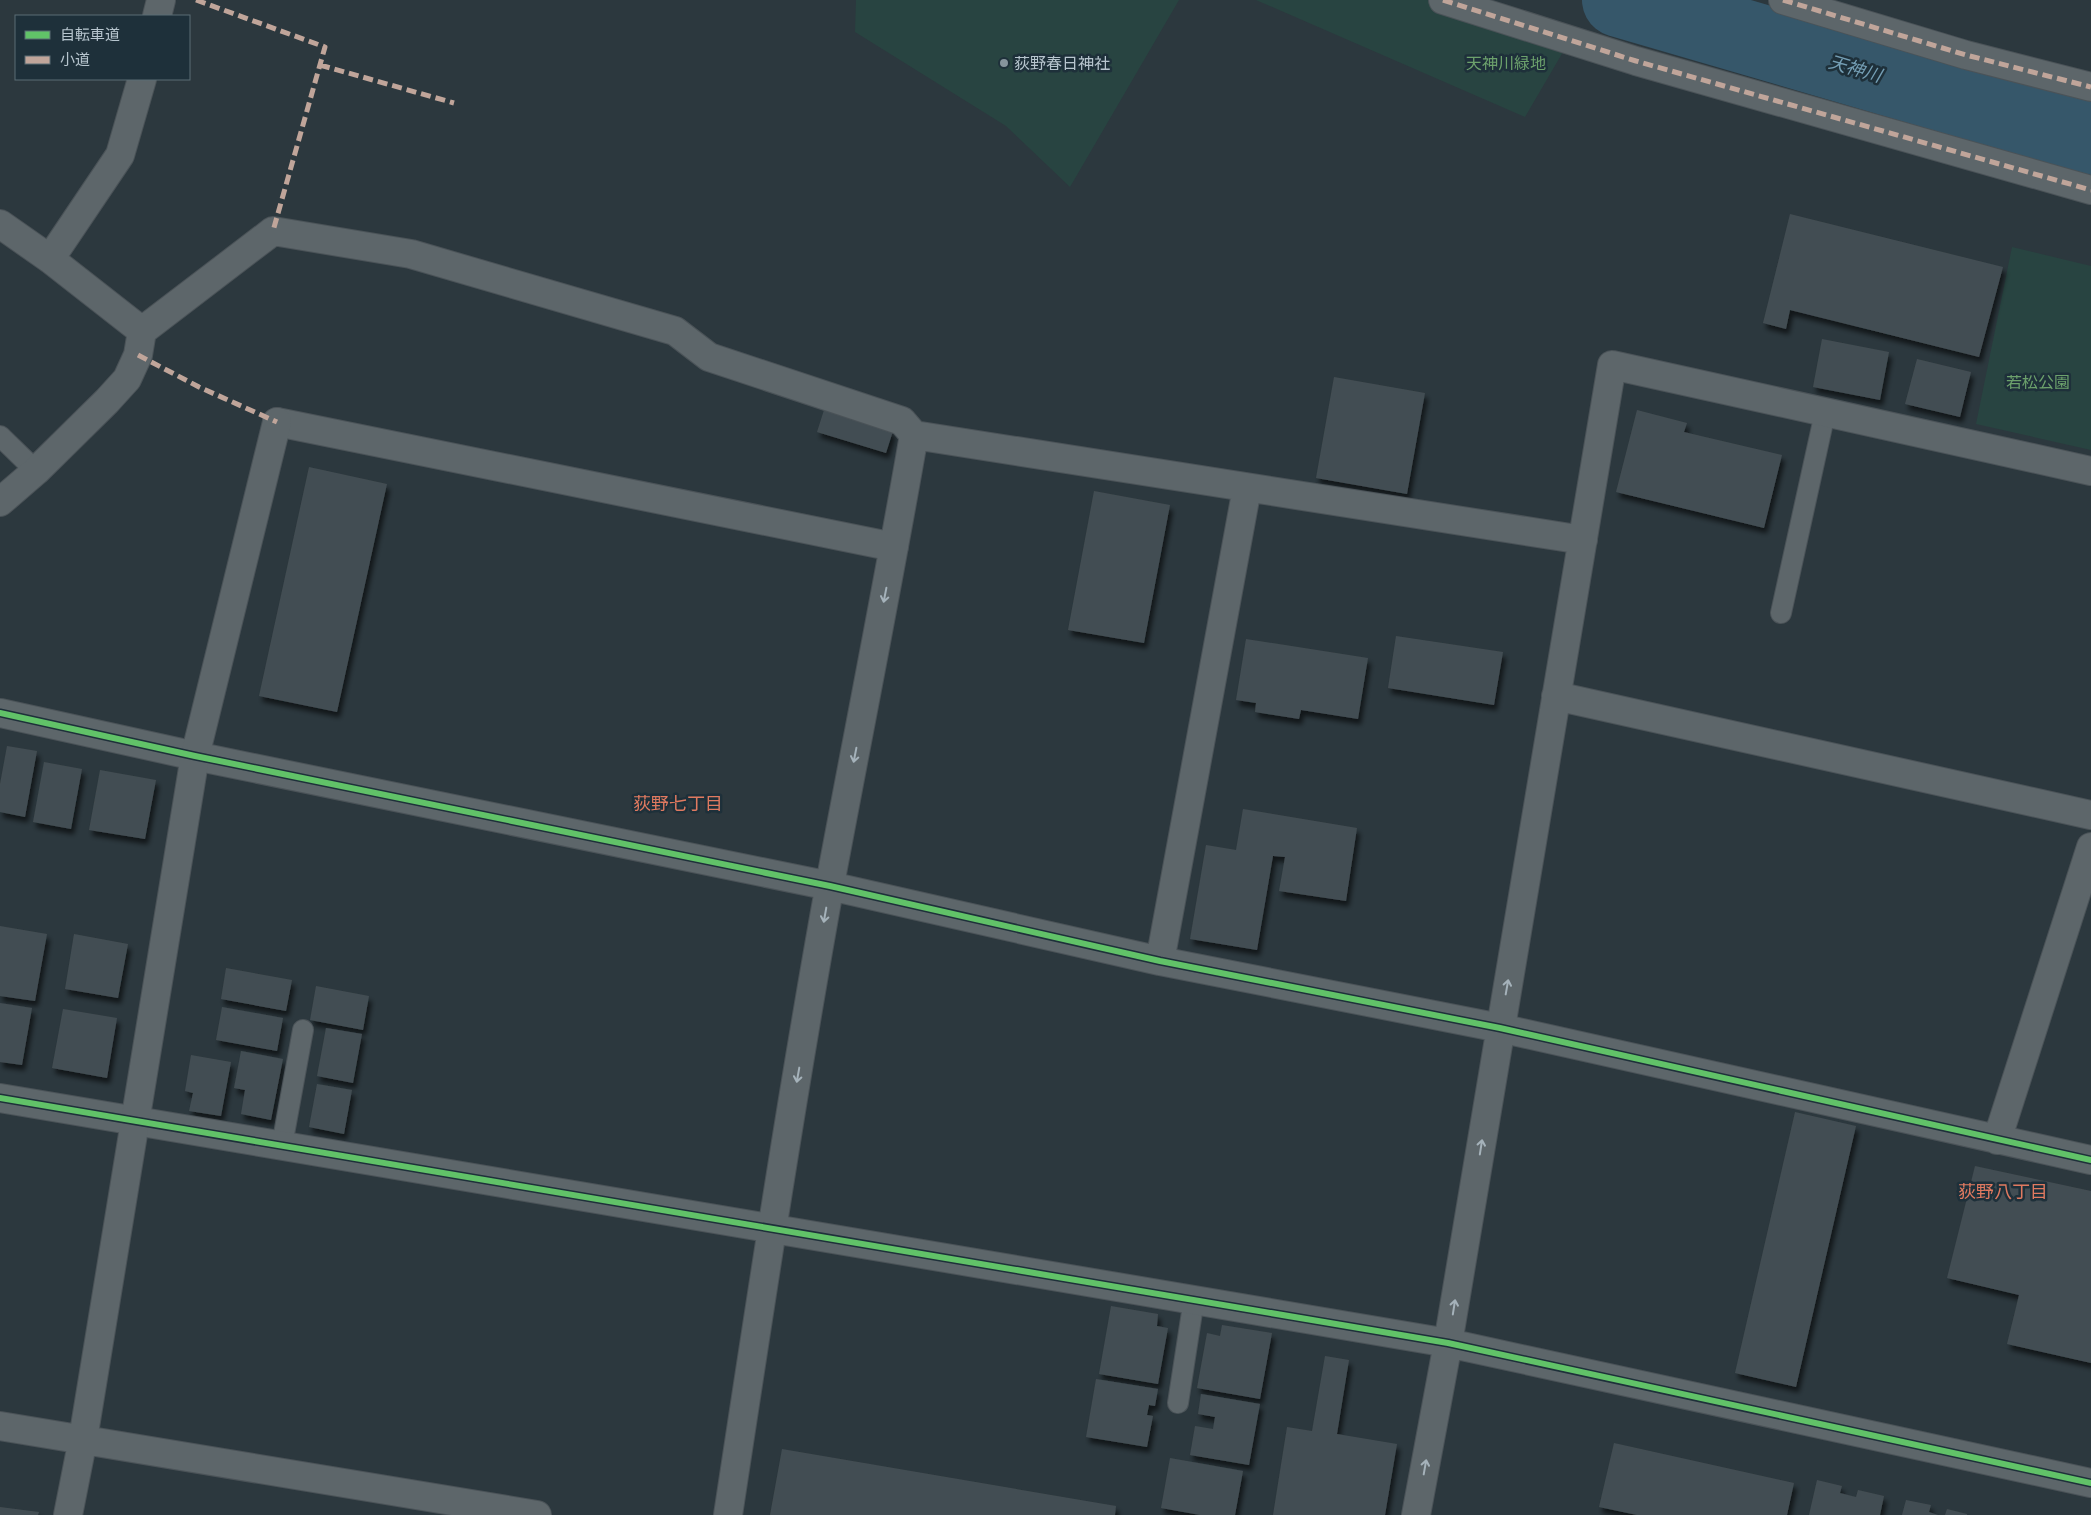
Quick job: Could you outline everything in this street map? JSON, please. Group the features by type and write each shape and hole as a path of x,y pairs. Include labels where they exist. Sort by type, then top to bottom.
{"street":[{"path":"157,15 161,0"},
{"path":"1443,0 1636,61 2091,190"},
{"path":"1783,0 1966,55 2091,87"},
{"path":"50,259 120,155 142,80"},
{"path":"0,224 50,259 142,331"},
{"path":"0,502 36,471 107,401 126,379 138,355 142,331 274,231 411,254 675,331 708,357 902,421 914,435 1583,540"},
{"path":"1416,1515 1448,1343 1612,365 2091,471"},
{"path":"68,1515 83,1439 195,756 277,422 894,547"},
{"path":"728,1515 772,1230 830,886 914,435"},
{"path":"1160,961 1247,488"},
{"path":"1556,696 2091,815"},
{"path":"0,713 195,756 830,886 1160,961 1500,1028 2091,1160"},
{"path":"1997,1140 2091,847"},
{"path":"0,1098 1448,1343 2091,1483"},
{"path":"0,1426 537,1515"}],"lane":[{"path":"1781,613 1825,413"},
{"path":"0,436 36,471"},
{"path":"282,1146 303,1030"},
{"path":"1178,1403 1194,1299"}],"green space":[{"name":"荻野春日神社","path":"856,0 1179,0 1070,187 1006,126 855,32"},
{"name":"天神川緑地","path":"1256,0 1447,0 1570,40 1525,117"},
{"name":"若松公園","path":"2012,247 2091,266 2091,450 1976,424"}],"building":[{"path":"1790,214 2003,267 1979,357 1790,310 1786,329 1763,323"},
{"path":"1822,339 1889,352 1880,400 1813,387"},
{"path":"1917,359 1971,372 1960,417 1905,404"},
{"path":"1334,377 1425,393 1407,494 1316,478"},
{"path":"824,410 893,431 886,453 817,432"},
{"path":"1637,410 1687,423 1684,432 1782,455 1764,528 1616,492"},
{"path":"309,467 387,484 337,712 259,696"},
{"path":"1094,491 1170,505 1144,643 1068,630"},
{"path":"1396,636 1503,652 1494,705 1388,688"},
{"path":"1246,639 1368,658 1358,719 1301,710 1299,719 1255,712 1256,703 1236,700"},
{"path":"7,746 37,751 25,817 0,812 0,784"},
{"path":"44,762 82,769 71,829 33,822"},
{"path":"100,770 156,780 145,839 89,830"},
{"path":"1243,809 1357,828 1346,901 1279,891 1285,857 1273,856 1257,950 1190,939 1206,845 1236,850"},
{"path":"0,926 47,934 35,1001 0,996"},
{"path":"74,934 128,944 118,998 65,989"},
{"path":"226,968 292,980 286,1011 221,999"},
{"path":"316,986 369,996 363,1030 310,1020"},
{"path":"0,1003 32,1008 22,1065 0,1062"},
{"path":"222,1007 283,1018 277,1051 216,1040"},
{"path":"63,1009 117,1018 107,1078 52,1068"},
{"path":"326,1028 362,1034 353,1083 317,1076"},
{"path":"241,1051 283,1059 271,1120 241,1114 245,1090 234,1088"},
{"path":"191,1055 231,1062 221,1116 189,1111 193,1093 185,1091"},
{"path":"317,1084 352,1090 344,1134 309,1127"},
{"path":"1795,1112 1856,1126 1796,1387 1735,1373"},
{"path":"1975,1166 2091,1191 2091,1363 2007,1344 2019,1295 1947,1278"},
{"path":"1111,1306 1158,1314 1157,1326 1168,1328 1158,1384 1099,1374"},
{"path":"1222,1325 1272,1333 1260,1399 1197,1388 1207,1333 1220,1336"},
{"path":"1325,1356 1349,1360 1337,1434 1397,1444 1385,1515 1273,1515 1287,1427 1312,1431"},
{"path":"1096,1379 1158,1389 1155,1406 1149,1405 1147,1415 1153,1416 1147,1447 1086,1437"},
{"path":"1201,1394 1260,1404 1249,1465 1190,1455 1195,1426 1213,1429 1215,1417 1198,1414"},
{"path":"1614,1443 1794,1483 1787,1515 1637,1515 1599,1507"},
{"path":"782,1449 1116,1506 1115,1515 770,1515"},
{"path":"1170,1458 1243,1471 1235,1515 1200,1515 1161,1508"},
{"path":"1817,1480 1842,1486 1840,1493 1856,1497 1858,1490 1884,1496 1880,1515 1809,1515"},
{"path":"1906,1500 1931,1505 1929,1512 1938,1515 1902,1515"},
{"path":"0,1507 39,1512 38,1515 0,1515"},
{"path":"1947,1509 1967,1514 1967,1515 1945,1515"}],"waterway":[{"name":"天神川","path":"1619,0 2091,138"}],"marked path":[{"path":"196,0 325,47 273,231"},
{"path":"1443,0 1636,61 2091,190"},
{"path":"1783,0 1966,55 2091,87"},
{"path":"320,65 454,103"},
{"path":"138,355 199,387 277,422"}],"cycle path":[{"path":"0,713 195,756 830,886 1160,961 1500,1028 2091,1160"},
{"path":"0,1098 1448,1343 2091,1483"}],"place":[{"name":"荻野春日神社","path":"1004,63"}],"district":[{"name":"荻野七丁目","path":"678,804"},
{"name":"荻野八丁目","path":"2003,1192"}]}
